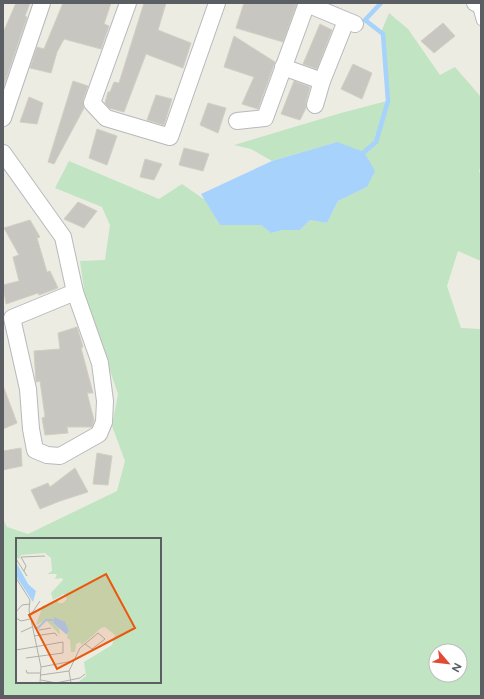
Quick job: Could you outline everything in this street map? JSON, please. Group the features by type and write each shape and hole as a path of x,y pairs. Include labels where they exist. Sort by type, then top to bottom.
{"street":[{"path":"3,118 42,3"},
{"path":"128,3 92,103 106,118 170,137 217,3"},
{"path":"475,3 481,5"},
{"path":"237,121 265,118 307,4 351,23 322,81 315,106"},
{"path":"283,68 322,81"},
{"path":"3,153 63,237 75,292 100,363 105,401 104,422 99,434 60,456 47,455 35,450 31,429 28,389 12,318 75,292"}],"lane":[{"path":"475,3 481,21"}],"green space":[{"path":"389,13 408,29 440,75 455,67 481,97 481,167 479,170 481,179 481,261 458,251 447,286 461,328 481,329 481,696 3,696 3,519 7,527 28,534 117,491 125,461 112,426 118,394 85,296 80,261 105,260 110,225 102,207 55,188 69,161 159,199 182,184 205,200 220,225 261,225 271,233 283,230 300,230 310,220 327,223 338,201 367,187 337,142 272,161 251,149 234,145 387,101 382,30"}],"water":[{"path":"337,142 364,152 375,171 367,187 338,201 327,223 310,220 300,230 283,230 271,233 261,225 220,225 201,194 272,161"}],"building":[{"path":"16,3 30,3 25,16 27,17 3,88 3,33"},
{"path":"63,3 111,3 104,24 109,26 101,49 64,39 57,52 51,73 30,68 37,47 44,49"},
{"path":"144,3 166,3 158,30 191,43 183,68 146,54 124,112 109,108 105,103 108,92 110,92 114,82 119,83"},
{"path":"244,3 297,3 283,42 236,28"},
{"path":"443,23 455,36 434,53 421,41"},
{"path":"320,24 332,30 317,69 303,64"},
{"path":"234,36 275,62 258,109 242,104 254,77 224,67"},
{"path":"353,64 372,73 362,99 341,89"},
{"path":"73,81 88,86 83,100 84,108 54,164 48,162"},
{"path":"294,81 310,87 306,108 300,120 281,114"},
{"path":"156,95 172,99 164,125 147,120"},
{"path":"29,97 43,103 37,124 20,122"},
{"path":"208,103 226,108 218,133 200,125"},
{"path":"97,129 117,136 107,165 89,158"},
{"path":"184,148 209,154 203,171 179,165"},
{"path":"145,159 162,164 154,180 140,177"},
{"path":"78,202 97,211 84,228 64,219"},
{"path":"30,220 40,237 37,238 47,272 50,271 58,288 6,304 3,285 19,281 13,257 19,255 4,228"},
{"path":"77,327 93,393 87,393 94,420 92,427 67,427 68,433 45,435 42,418 45,417 40,381 36,382 34,351 60,349 58,333"},
{"path":"4,388 17,423 3,429 3,389"},
{"path":"21,448 22,466 3,470 3,451"},
{"path":"97,453 112,456 108,485 93,484"},
{"path":"75,468 88,492 40,509 31,490 48,483 50,487"}],"waterway":[{"path":"364,152 376,142 388,101 383,34 365,20 381,3"}]}
